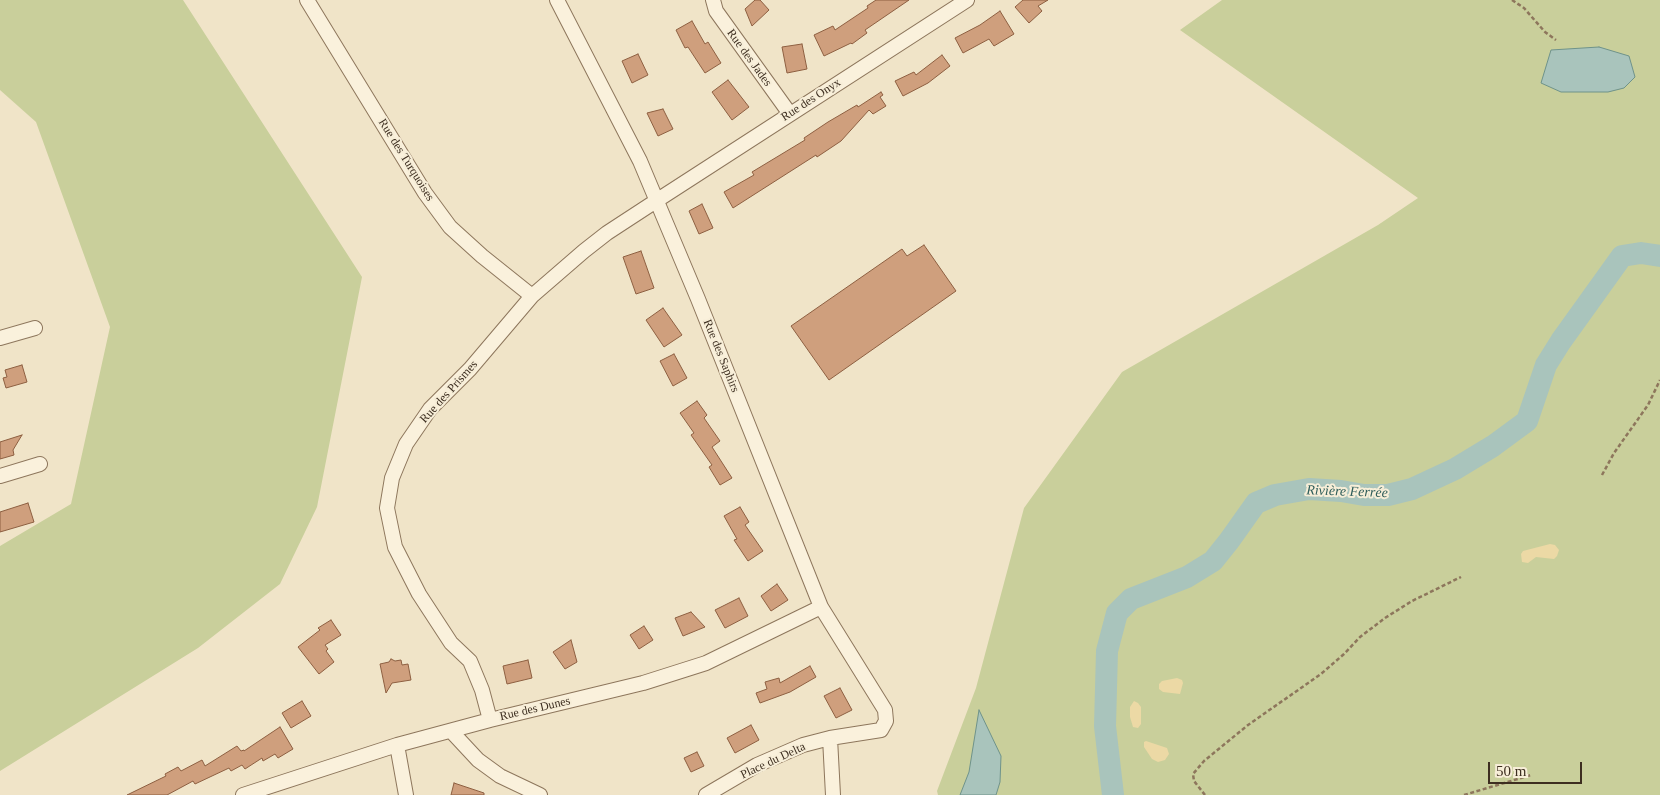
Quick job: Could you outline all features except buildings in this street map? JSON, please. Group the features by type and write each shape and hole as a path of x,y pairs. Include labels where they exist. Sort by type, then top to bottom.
{"street":[{"name":"Rue des Turquoises","path":"307,0 425,193 450,227 482,256 532,296"},
{"name":"Rue des Saphirs","path":"557,0 640,162 698,299 821,607 885,710"},
{"name":"Rue des Jades","path":"713,0 716,11 790,114"},
{"name":"Rue des Onyx","path":"656,201 967,0"},
{"name":"Rue des Prismes","path":"490,720 482,690 470,661 451,643 445,634 419,594 395,546 387,508 392,478 406,444 430,409 470,369 532,296 599,239 656,201"},
{"path":"0,338 35,328"},
{"path":"0,476 40,464"},
{"name":"Rue des Dunes","path":"243,795 397,745 490,720 643,684 706,663 821,607"},
{"name":"Place du Delta","path":"706,795 757,765 803,745 830,738 881,730 886,721 885,710"},
{"path":"451,732 478,760 500,776 540,795"},
{"path":"830,738 834,795"},
{"path":"397,745 406,795"}],"path":[{"path":"1512,0 1524,8 1545,32 1556,40"},
{"path":"1602,475 1614,453 1648,405 1660,380"},
{"path":"1205,795 1194,782 1193,774 1204,760 1261,716 1321,674 1385,618 1412,601 1461,577"},
{"path":"1464,795 1531,776"}],"green space":[{"path":"0,0 183,0 362,277 317,507 280,584 198,648 0,771 0,546 71,504 110,327 36,122 0,90"},
{"path":"1222,0 1660,0 1660,795 938,795 937,791 976,688 1024,508 1122,372 1378,225 1418,198 1180,30"}],"sand":[{"path":"1550,544 1555,545 1559,550 1554,559 1536,557 1528,563 1522,562 1521,554 1523,551"},
{"path":"1177,678 1182,680 1183,683 1180,694 1163,692 1159,689 1159,684 1162,681"},
{"path":"1134,701 1141,707 1141,724 1138,728 1133,727 1130,717 1130,707"},
{"path":"1144,742 1167,748 1169,754 1165,760 1158,762 1152,759 1144,747"}],"water":[{"path":"1599,47 1629,56 1635,77 1624,88 1608,92 1561,92 1541,83 1551,50"},
{"path":"979,710 1001,756 1000,782 996,795 960,795 969,772"}],"waterway":[{"name":"Rivière Ferrée","path":"1113,795 1105,726 1107,651 1117,613 1131,599 1187,577 1213,561 1256,503 1275,495 1309,489 1364,495 1388,495 1412,489 1455,469 1493,446 1527,421 1546,365 1622,256 1641,253 1660,256"}]}
